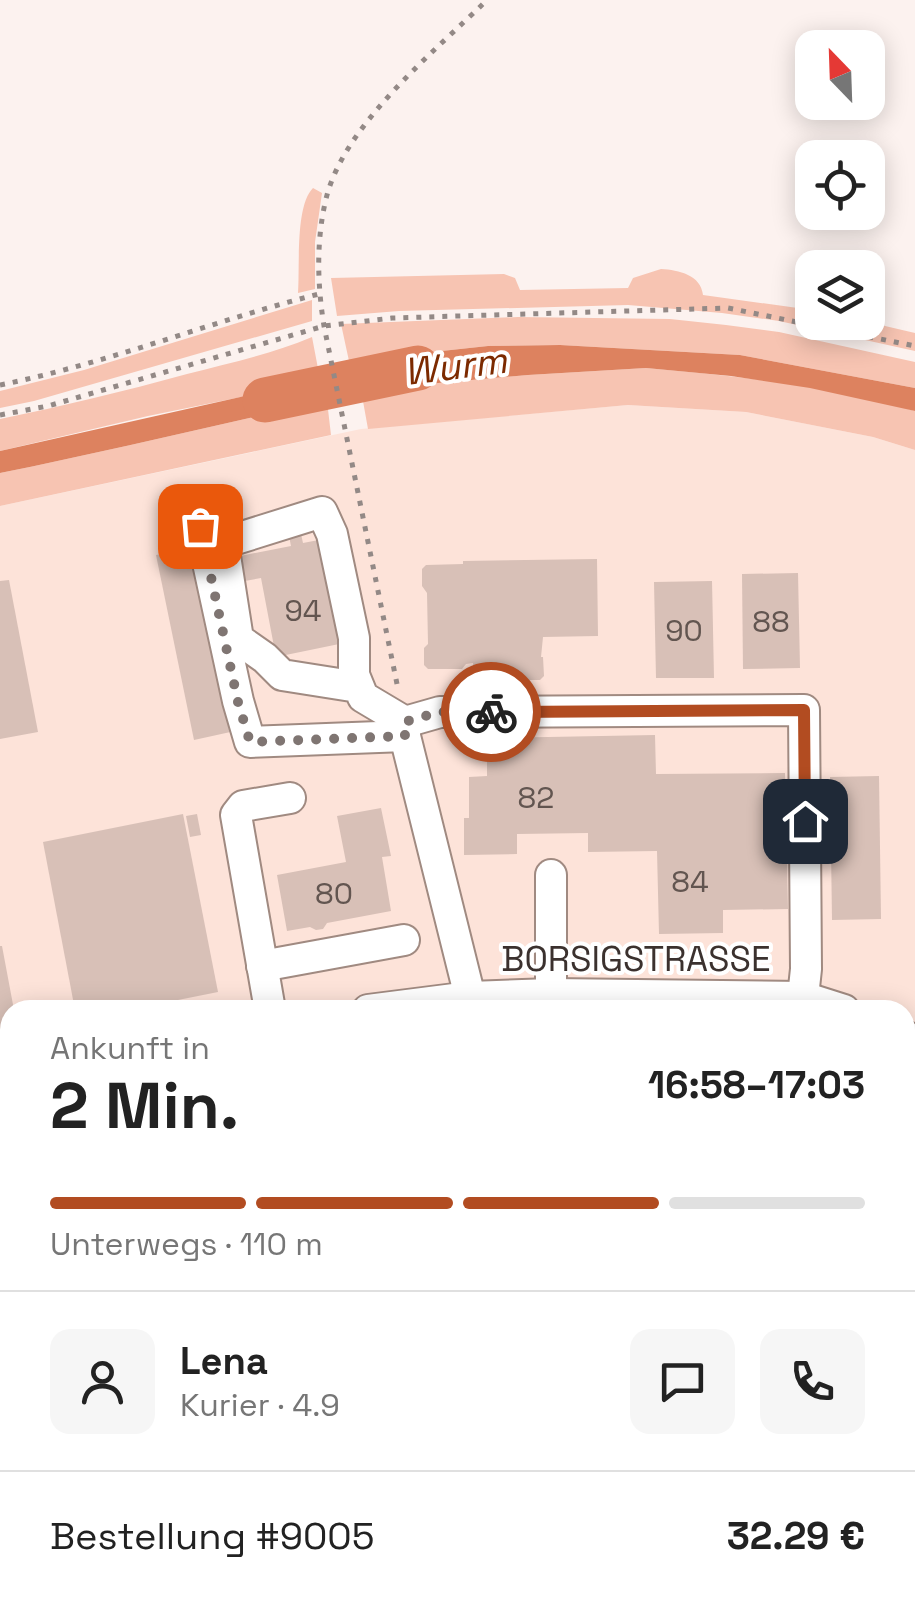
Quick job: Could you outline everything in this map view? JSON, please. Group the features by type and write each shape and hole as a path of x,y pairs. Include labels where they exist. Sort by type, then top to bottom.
{"street":[{"path":"358,687 282,675 266,658 238,639 224,543 322,512 332,534 351,620 358,687 362,697 405,729"},
{"path":"200,526 250,742 405,729"},
{"name":"BORSIGSTRASSE","path":"470,997 405,729 440,712 804,710 806,969 802,997"},
{"path":"268,1000 236,814 242,806 290,798"},
{"path":"551,994 552,875"},
{"path":"262,966 404,940"},
{"name":"BORSIGSTRASSE","path":"446,1000 551,994 812,1000"}],"path":[{"path":"405,729 324,326 319,294 320,233 328,193 364,126 486,0"},
{"path":"0,385 155,344 319,294"},
{"path":"0,415 48,406 324,326 392,318 728,308 915,346"}],"shaded area":[{"path":"313,188 322,193 315,242 315,289 298,293 303,208"},
{"path":"661,269 682,272 694,278 703,295 795,308 795,325 628,305 337,316 331,278 504,274 515,278 520,290 628,288 633,278"},
{"path":"312,300 312,321 0,408 0,391 84,370"},
{"path":"518,317 670,319 779,332 795,336 795,340 815,340 915,362 915,388 740,355 560,345 488,346 349,361 341,324"},
{"path":"885,326 915,333 915,351 865,340 885,340"},
{"path":"312,337 320,379 314,382 0,451 0,419 234,362"},
{"path":"646,368 815,388 915,411 915,450 873,437 746,412 628,405 368,429 361,390 528,375"},
{"path":"327,401 331,435 0,506 0,473"},
{"path":"628,405 746,412 873,437 915,450 915,1000 0,1000 0,506 361,429"}],"water":[{"path":"560,345 740,355 915,388 915,411 810,388 646,368 361,390 349,361 488,346"},
{"path":"320,379 327,401 0,473 0,451"}],"building":[{"path":"301,534 303,543 324,539 344,643 276,657 261,578 245,581 240,556 291,546 289,536"},
{"path":"197,547 235,731 194,740 156,555"},
{"path":"597,559 598,636 543,637 544,676 540,680 480,683 474,677 473,663 462,669 428,669 424,665 424,648 428,644 427,593 422,586 422,569 426,565"},
{"path":"798,573 800,668 743,669 742,574"},
{"path":"9,580 38,732 0,739 0,581"},
{"path":"712,581 714,678 656,678 654,582"},
{"path":"655,735 656,774 785,773 788,909 723,910 723,933 659,934 657,851 588,852 588,833 517,834 517,854 464,855 469,777 487,776 487,738"},
{"path":"879,776 881,919 832,920 830,777"},
{"path":"381,808 391,856 382,857 391,911 327,923 323,929 287,931 277,875 346,862 337,816"},
{"path":"183,814 218,992 178,1000 73,1000 43,842"},
{"path":"197,814 201,835 190,837 186,816"},
{"path":"0,946 2,946 12,1000 0,1000"}],"waterway":[{"name":"Wurm","path":"265,400 418,368"}],"way so far":[{"path":"200,526 250,742 405,736 404,722 440,712 491,712"}],"route":[{"path":"491,712 804,710 805,821"}]}
